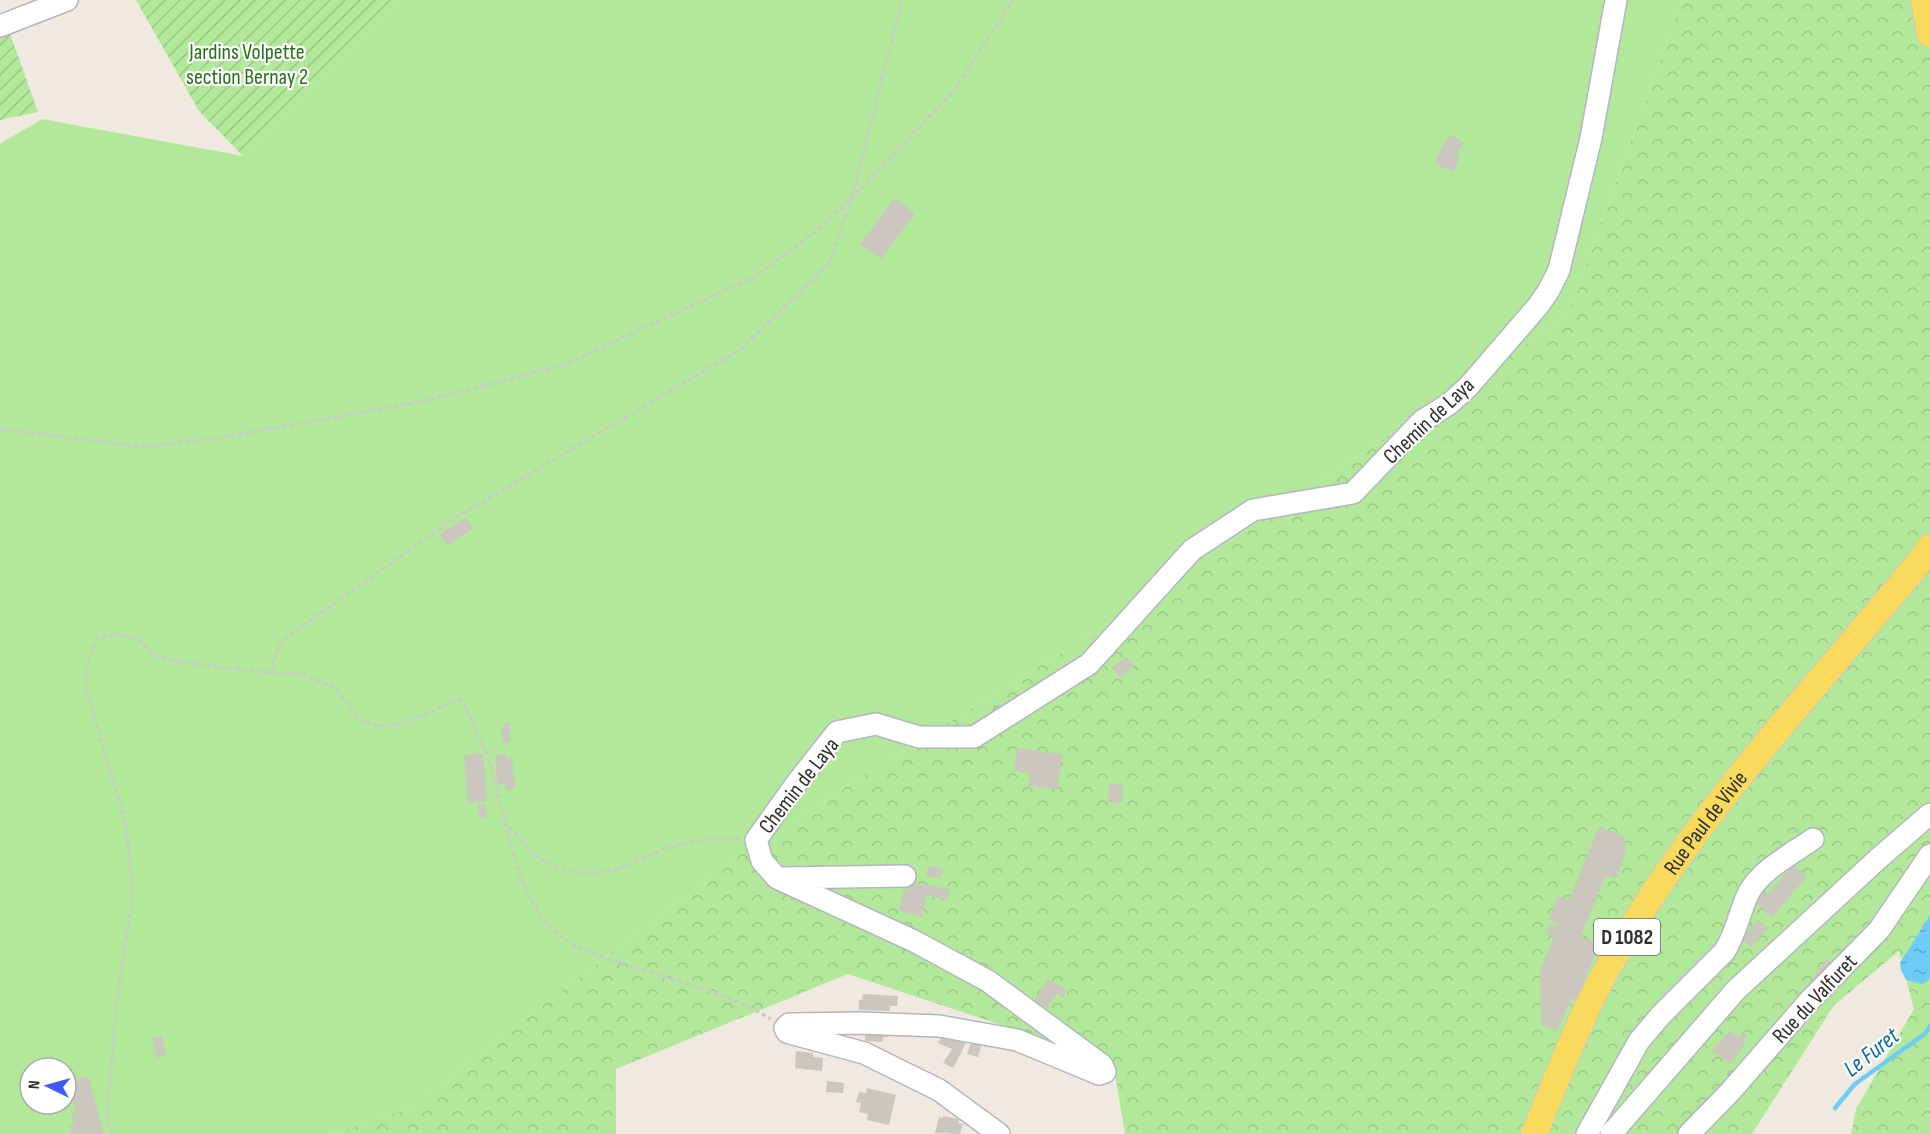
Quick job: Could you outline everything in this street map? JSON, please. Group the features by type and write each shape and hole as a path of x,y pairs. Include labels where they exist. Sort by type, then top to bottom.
{"main road":[{"path":"1924,0 1930,34"},
{"name":"Rue Paul de Vivie","path":"1534,1134 1570,1045 1592,999 1610,964 1661,883 1711,813 1754,759 1930,547"}],"street":[{"path":"0,26 67,0"},
{"name":"Chemin de Laya","path":"777,878 762,861 756,840 796,783 837,732 876,724 919,737 974,737 1089,664 1192,550 1253,510 1353,493 1422,421 1449,404 1468,387 1538,306 1559,270 1591,138 1616,0"},
{"path":"1611,1134 1736,990 1930,814"},
{"path":"1587,1134 1639,1041 1660,1015 1724,952 1732,940 1750,891 1767,871 1813,839"},
{"name":"Rue du Valfuret","path":"1689,1134 1730,1092 1811,999 1879,930 1930,855"},
{"path":"777,878 905,876"},
{"path":"777,878 914,941 988,981 1102,1065 1105,1072 1099,1074 1017,1040 939,1026 789,1024 785,1028 790,1033 864,1053 939,1090 999,1134"}],"path":[{"path":"271,673 280,642 449,522 741,349 830,262 852,198 902,0"},
{"path":"0,429 143,447 219,438 424,401 564,364 624,339 756,276 816,231 852,198 953,92 1013,0"},
{"path":"111,1134 106,1112 112,1045 133,894 126,825 86,690 87,664 97,639 117,634 139,640 156,656 179,662 271,673 301,674 324,682 334,687 359,719 378,726 404,724 459,699 464,704 488,756 515,864 526,890 549,925 564,938 594,954 732,999 750,1006 785,1028"},
{"path":"506,824 539,857 562,869 582,873 598,874 616,870 655,853 694,841 719,838 756,840"}],"green space":[{"name":"Jardins Volpette section Bernay 2","path":"136,0 403,0 243,156 199,111"},
{"path":"403,0 1682,0 1567,317 1084,638 748,848 409,1108 331,1134 0,1134 0,144 42,119 243,156"},
{"path":"1682,0 1930,0 1930,1134 1851,1134 1856,1109 1914,1009 1899,951 1834,1005 1752,1134 1125,1134 1113,1062 848,974 616,1069 616,1134 331,1134 409,1108 748,848 1084,638 1567,317"},
{"path":"8,28 38,112 0,120 0,31"}],"water":[{"path":"1930,915 1930,979 1922,984 1906,980 1900,963"}],"building":[{"path":"1449,134 1464,142 1457,155 1460,157 1453,172 1434,163"},
{"path":"894,198 915,213 881,259 860,245"},
{"path":"466,518 473,529 447,546 440,534"},
{"path":"1126,657 1134,665 1121,678 1111,668"},
{"path":"504,722 509,722 510,742 502,743 502,727 504,727"},
{"path":"1017,748 1062,754 1058,789 1028,786 1030,773 1014,771"},
{"path":"483,753 487,801 468,803 464,755"},
{"path":"506,753 506,758 512,757 515,789 506,790 505,784 497,785 496,755"},
{"path":"1109,784 1123,784 1122,803 1108,802"},
{"path":"478,804 485,804 487,817 479,818"},
{"path":"1599,826 1624,837 1626,852 1616,879 1606,875 1581,936 1599,944 1577,999 1572,998 1557,1031 1541,1024 1540,970 1554,937 1546,933 1550,924 1558,927 1559,924 1548,920 1558,896 1569,900"},
{"path":"1793,864 1807,876 1772,918 1751,900 1761,888 1768,895"},
{"path":"928,866 943,868 941,878 926,876"},
{"path":"910,882 950,889 947,900 927,895 922,917 899,911 904,889 908,890"},
{"path":"1758,920 1768,928 1751,947 1741,939"},
{"path":"1828,959 1833,964 1819,979 1814,974"},
{"path":"1047,979 1067,990 1063,998 1057,994 1047,1008 1035,1001"},
{"path":"863,994 898,996 897,1006 890,1006 890,1011 859,1010 859,1000 862,1000"},
{"path":"866,1030 888,1031 888,1037 883,1037 883,1042 865,1041"},
{"path":"1729,1030 1738,1037 1742,1033 1747,1037 1743,1041 1746,1043 1730,1064 1712,1051"},
{"path":"162,1036 166,1056 157,1058 152,1038"},
{"path":"944,1036 966,1043 953,1068 943,1063 952,1049 938,1043"},
{"path":"972,1040 982,1043 978,1057 967,1054"},
{"path":"796,1051 813,1053 813,1057 823,1058 822,1071 795,1068"},
{"path":"88,1076 104,1134 71,1134 69,1125 74,1123 72,1116 78,1116 78,1079"},
{"path":"827,1081 844,1083 843,1093 826,1092"},
{"path":"867,1088 896,1095 889,1125 867,1120 868,1114 859,1112 861,1103 856,1102 859,1092 866,1093"},
{"path":"943,1116 959,1119 958,1123 963,1124 960,1134 935,1133 939,1117 943,1118"}],"waterway":[{"name":"Le Furet","path":"1835,1108 1855,1084 1926,1033 1930,1026"}]}
